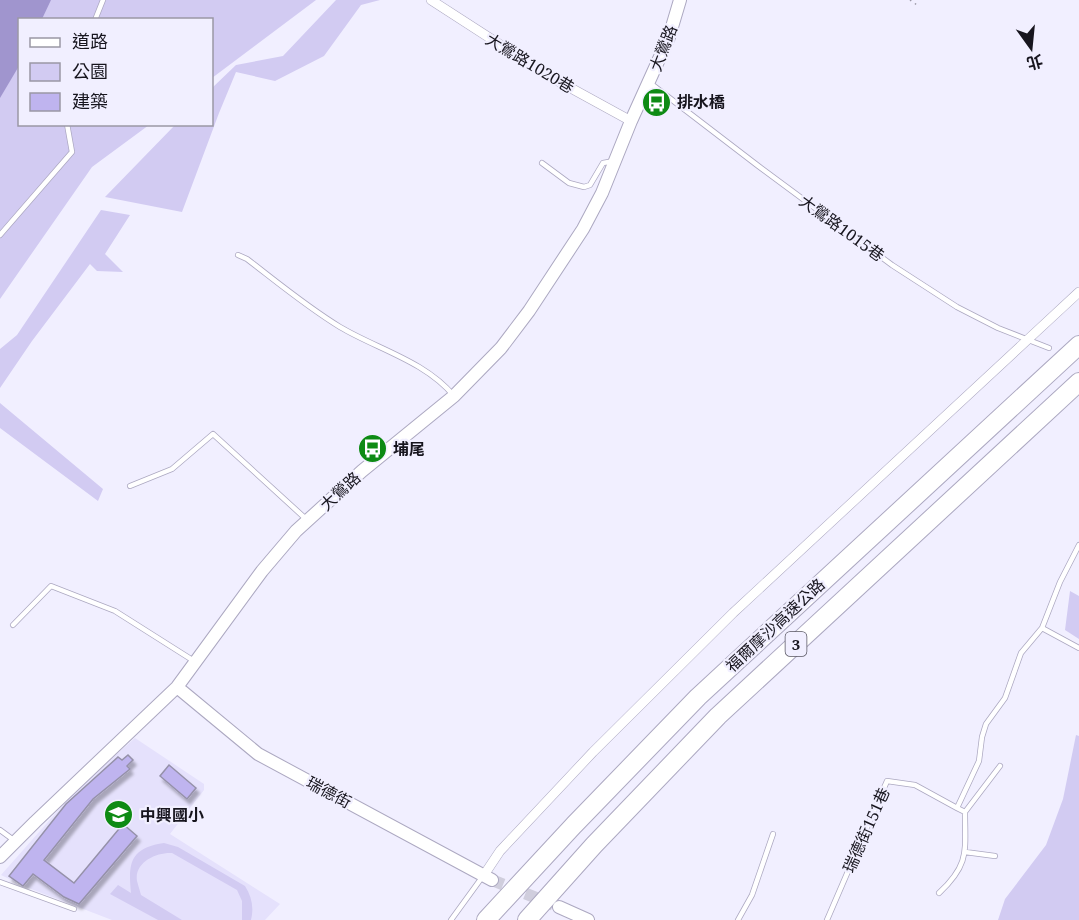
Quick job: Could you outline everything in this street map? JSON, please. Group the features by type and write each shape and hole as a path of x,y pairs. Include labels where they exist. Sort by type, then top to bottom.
{"highway":[{"name":"福爾摩沙高速公路","path":"486,920 698,697 1079,345"},
{"name":"福爾摩沙高速公路","path":"527,920 594,845 718,716 1079,382"}],"street":[{"name":"大鶯路1020巷","path":"431,0 547,75 631,121"},
{"name":"大鶯路","path":"0,857 177,687 262,571 296,531 362,471 454,396 501,348 529,311 583,230 616,161 631,121 669,37 680,0"},
{"path":"488,877 500,851 593,752 733,613 1079,291"},
{"name":"瑞德街","path":"177,687 258,754 488,877"},
{"path":"559,907 570,916 588,920"}],"lane":[{"path":"96,18 103,0"},
{"name":"大鶯路1015巷","path":"650,82 892,265 957,307 998,328 1048,348"},
{"path":"0,235 72,152 66,126"},
{"path":"542,163 570,183 584,187 590,185 603,163 616,161"},
{"path":"238,255 247,259 341,327 430,374 454,396"},
{"path":"130,486 172,469 213,434 309,520"},
{"path":"965,812 957,808 979,761 986,724 1005,698 1021,653 1042,628 1060,582 1079,545"},
{"path":"13,625 51,586 115,611 196,662"},
{"path":"1042,628 1079,648"},
{"path":"939,892 956,877 966,852 965,812 1000,766"},
{"name":"瑞德街151巷","path":"827,920 887,781 915,785 957,808"},
{"path":"0,830 15,841"},
{"path":"738,920 752,895 773,834"},
{"path":"966,852 995,856"},
{"path":"451,920 488,877"},
{"path":"0,882 74,909"}],"path":[{"path":"910,0 917,5"}],"shaded area":[{"path":"0,0 51,0 42,18 18,18 18,68 0,98"},
{"name":"中興國小","path":"135,738 204,784 204,790 170,834 280,904 265,920 112,920 1,875 78,788"}],"green space":[{"path":"0,0 316,0 213,77 213,18 18,18 18,126 148,126 92,167 0,299"},
{"path":"336,0 380,0 361,5 324,56 275,81 236,72 182,212 105,197 174,126 213,126 213,87 236,65 283,56"},
{"path":"101,210 130,215 105,254 123,272 97,271 90,264 0,388 0,349 17,335"},
{"path":"0,403 103,489 98,501 0,428"},
{"path":"1070,591 1079,596 1079,639 1065,630"},
{"path":"1076,735 1079,736 1079,920 998,920 1005,899 1046,845 1063,799"},
{"path":"164,843 178,847 245,886 252,903 251,920 242,920 242,901 237,890 172,853 154,856 143,864 139,868 137,881 141,895 182,920 158,920 110,894 118,885 131,893 130,873 134,859 144,849"}],"building":[{"path":"128,755 133,760 127,766 130,769 93,799 44,860 74,883 123,824 137,836 79,904 64,897 33,874 23,886 9,876 66,804 118,757 122,760"},
{"path":"169,765 196,788 187,799 160,776"}],"tunnel":[{"path":"492,880 559,907"}],"place":[{"name":"排水橋","path":"656,102"},
{"name":"埔尾","path":"372,449"},
{"name":"中興國小","path":"119,815"}]}
